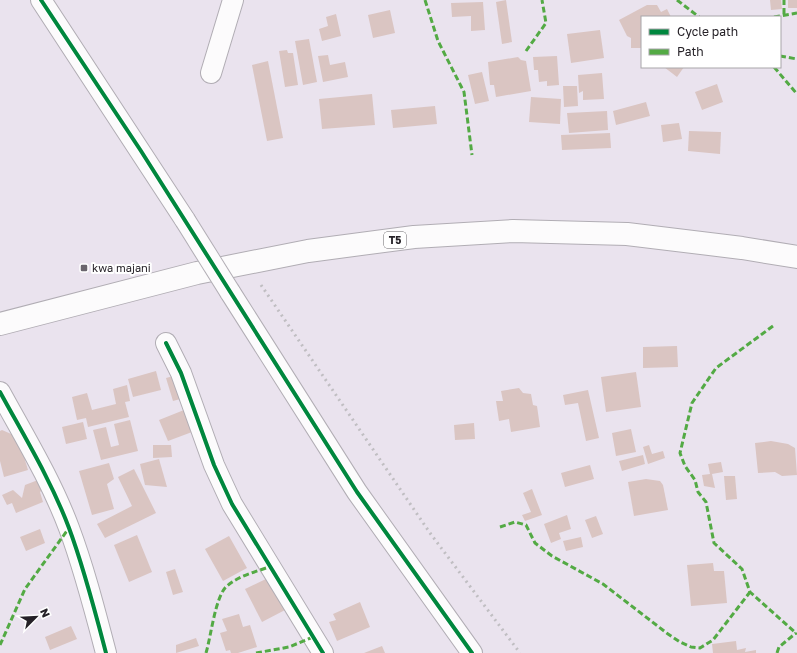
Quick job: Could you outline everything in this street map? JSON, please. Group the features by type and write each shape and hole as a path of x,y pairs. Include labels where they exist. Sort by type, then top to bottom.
{"highway":[{"name":"T5","path":"0,324 197,273 308,251 414,237 513,231 627,234 742,248 797,257"}],"street":[{"path":"41,0 184,220 357,492 472,653"},
{"path":"211,73 233,0"},
{"path":"166,343 181,373 214,465 232,504 323,653"},
{"path":"0,392 46,477 69,528 94,603 106,653"}],"building":[{"path":"506,0 512,42 502,44 496,2"},
{"path":"770,0 781,0 782,9 771,10"},
{"path":"788,0 797,0 797,8 788,8"},
{"path":"483,2 485,30 471,31 471,16 452,17 451,3"},
{"path":"647,5 657,5 661,12 667,9 670,16 641,16 641,48 631,48 631,38 627,36 619,20"},
{"path":"390,10 395,33 373,38 368,15"},
{"path":"336,14 341,36 322,41 319,29 328,26 326,17"},
{"path":"600,30 604,58 571,63 567,34"},
{"path":"309,39 317,82 303,85 295,41"},
{"path":"287,50 288,53 293,53 298,85 285,87 279,51"},
{"path":"328,55 330,65 345,62 348,77 323,82 318,56"},
{"path":"557,56 559,85 547,86 547,81 539,82 538,70 534,70 533,57"},
{"path":"518,57 521,60 526,61 531,91 496,97 494,85 490,85 488,62"},
{"path":"268,61 283,138 267,141 252,65"},
{"path":"665,68 683,68 677,77"},
{"path":"482,72 489,101 475,104 468,75"},
{"path":"602,73 604,99 583,100 583,91 579,93 578,75"},
{"path":"717,84 723,102 702,110 695,92"},
{"path":"563,86 577,86 578,106 564,107"},
{"path":"372,94 375,125 322,129 319,99"},
{"path":"531,97 561,99 560,124 529,122"},
{"path":"646,102 650,116 616,125 613,111"},
{"path":"435,106 437,124 393,128 391,110"},
{"path":"607,111 608,130 569,133 567,113"},
{"path":"679,123 682,139 663,142 661,125"},
{"path":"689,131 721,132 720,154 688,151"},
{"path":"610,133 611,148 562,150 561,135"},
{"path":"677,346 678,367 643,368 643,347"},
{"path":"156,371 161,390 133,397 128,379"},
{"path":"636,372 641,407 606,412 601,377"},
{"path":"177,375 184,398 173,401 166,378"},
{"path":"127,385 130,401 125,402 129,417 88,427 86,418 77,420 72,397 87,393 92,410 116,404 113,389"},
{"path":"519,388 523,393 531,394 533,405 537,406 540,427 511,432 509,419 499,421 496,401 503,401 501,391"},
{"path":"588,390 599,438 586,441 578,403 565,405 563,395"},
{"path":"184,410 192,432 168,441 159,420"},
{"path":"130,420 138,451 101,460 93,430 106,427 111,447 119,445 114,424"},
{"path":"83,422 87,439 66,444 62,427"},
{"path":"474,423 475,439 455,440 454,425"},
{"path":"631,429 636,452 616,456 612,433"},
{"path":"2,430 18,437 28,470 4,477 0,461 0,431"},
{"path":"771,441 788,444 795,448 797,475 782,476 775,472 758,473 755,443"},
{"path":"153,445 171,445 172,457 153,458"},
{"path":"649,445 652,454 663,451 665,458 648,464 643,447"},
{"path":"643,455 645,464 622,471 619,461"},
{"path":"159,459 167,487 145,485 140,464"},
{"path":"721,462 723,472 712,474 715,488 704,486 702,475 710,474 708,464"},
{"path":"109,463 114,479 107,484 114,509 92,515 79,471"},
{"path":"590,465 594,479 565,487 561,473"},
{"path":"134,469 156,513 105,538 97,524 132,506 118,477"},
{"path":"724,476 735,476 737,499 726,500"},
{"path":"646,479 660,481 663,485 668,510 634,516 628,482"},
{"path":"38,480 45,487 40,492 43,502 16,513 12,503 7,505 2,495 13,490 22,498 25,485"},
{"path":"532,489 542,515 525,521 522,515 531,512 523,493"},
{"path":"567,515 571,529 559,533 561,539 551,543 544,524"},
{"path":"596,516 603,534 592,538 585,520"},
{"path":"40,529 45,543 26,551 20,537"},
{"path":"137,535 152,572 129,582 114,545"},
{"path":"229,536 247,568 223,581 205,549"},
{"path":"581,537 583,547 566,551 563,541"},
{"path":"713,563 714,571 724,571 727,603 691,606 687,565"},
{"path":"175,569 183,592 173,595 166,572"},
{"path":"268,578 285,610 262,622 245,589"},
{"path":"360,602 370,627 337,641 329,622 336,620 333,614"},
{"path":"239,614 243,627 250,625 257,647 238,653 231,653 230,650 226,651 220,633 227,631 222,619"},
{"path":"71,626 77,639 50,650 45,637"},
{"path":"196,638 199,646 176,653 176,645"},
{"path":"736,641 737,650 746,648 745,652 756,650 756,653 713,653 712,644"},
{"path":"382,646 385,653 364,653"}],"railway":[{"path":"261,285 430,533 520,653"}],"marked path":[{"path":"425,0 438,41 464,92 472,155"},
{"path":"526,51 546,23 542,0"},
{"path":"677,0 698,16"},
{"path":"784,0 784,14"},
{"path":"780,16 797,13"},
{"path":"781,56 797,59"},
{"path":"775,68 797,94"},
{"path":"773,326 716,368 692,403 680,453 685,466 695,480 698,492 706,502 714,543 742,569 750,592 797,634"},
{"path":"500,527 515,522 526,525 535,543 552,556 603,584 668,634 691,647 700,648 713,640 750,592"},
{"path":"0,645 25,589 69,528"},
{"path":"206,653 216,609 225,588 240,578 269,567"},
{"path":"777,653 779,647 796,633"},
{"path":"256,653 289,647 313,637"}],"cycle path":[{"path":"41,0 141,151 357,492 472,653"},
{"path":"166,343 181,373 214,465 232,504 323,653"},
{"path":"0,392 37,458 62,510 84,574 106,653"}],"place":[{"name":"kwa majani","path":"84,268"}]}
